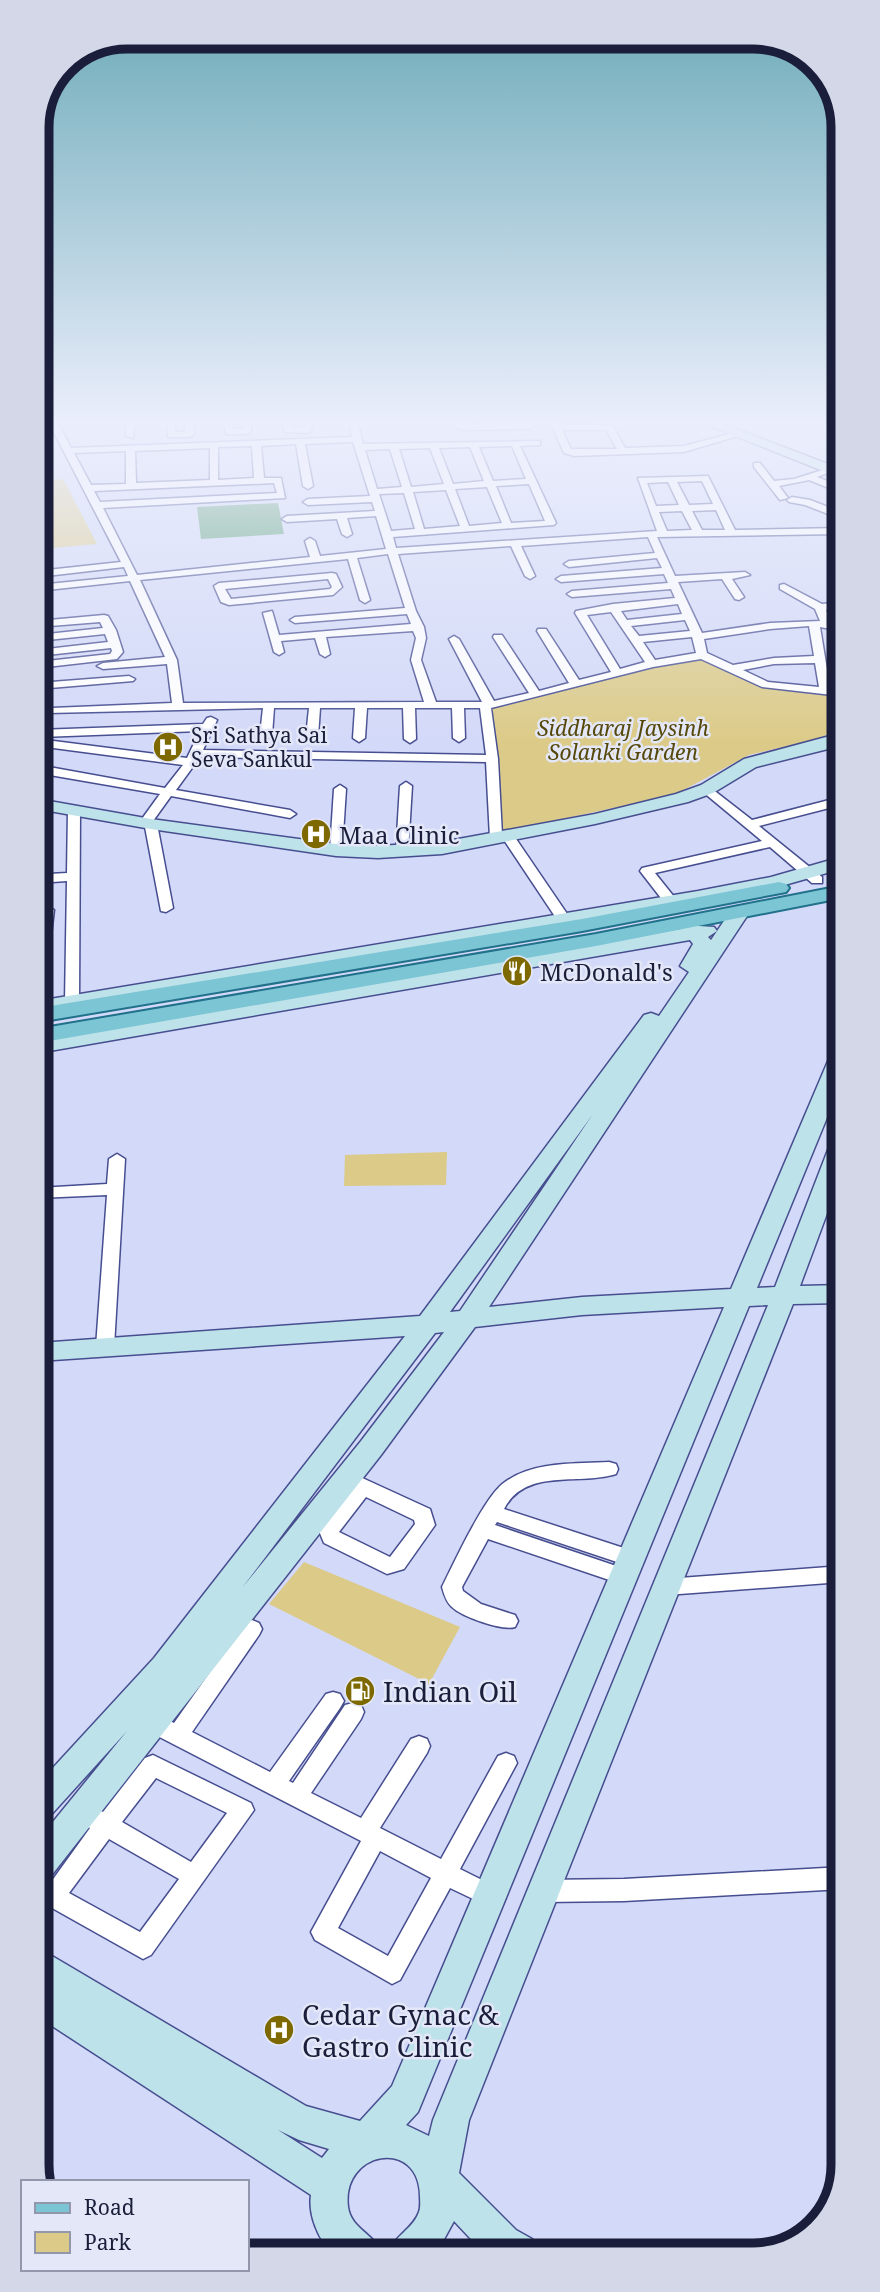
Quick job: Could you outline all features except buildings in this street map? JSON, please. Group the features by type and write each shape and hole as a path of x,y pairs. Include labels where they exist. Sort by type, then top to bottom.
{"main road":[{"path":"738,906 777,884 813,876 831,875"},
{"path":"49,1014 181,1002 738,906 831,893"},
{"path":"49,1033 373,955 566,923 683,917"}],"street":[{"path":"108,526 173,660 178,707"},
{"path":"310,526 316,560"},
{"path":"344,526 347,534"},
{"path":"385,526 411,611 419,627 421,638 416,660 431,705"},
{"path":"419,526 421,533"},
{"path":"387,534 508,526"},
{"path":"656,526 661,555 697,635 702,655"},
{"path":"695,526 698,533"},
{"path":"728,526 731,532"},
{"path":"49,587 135,579 276,572 332,576 337,587 332,592 229,602 225,600 219,586 276,572 316,560 393,551 657,534 831,531"},
{"path":"515,543 530,576"},
{"path":"569,564 661,555"},
{"path":"352,556 365,600"},
{"path":"49,573 128,564"},
{"path":"276,572 284,596"},
{"path":"561,579 672,579 745,575"},
{"path":"725,576 739,597"},
{"path":"572,594 672,579"},
{"path":"784,587 820,607 831,606"},
{"path":"617,673 579,614 586,610 681,600"},
{"path":"346,603 369,644"},
{"path":"613,607 652,664"},
{"path":"820,607 820,659 825,692"},
{"path":"295,620 411,611"},
{"path":"774,612 785,625"},
{"path":"268,613 279,652"},
{"path":"624,623 688,617"},
{"path":"49,623 106,619 118,652 116,656 49,664"},
{"path":"636,640 785,625 831,626"},
{"path":"276,638 360,629 419,627"},
{"path":"49,637 111,630"},
{"path":"542,631 576,685"},
{"path":"320,635 326,654"},
{"path":"498,637 536,695"},
{"path":"454,639 487,705 502,837 566,923"},
{"path":"49,652 115,644"},
{"path":"52,711 218,705 487,705 536,695 652,664 702,655 772,686 831,692"},
{"path":"731,669 774,661 820,659"},
{"path":"49,670 173,660"},
{"path":"49,685 129,679"},
{"path":"49,723 55,696"},
{"path":"166,908 148,824 194,757 218,705"},
{"path":"266,735 270,705"},
{"path":"312,737 314,705"},
{"path":"359,738 361,705"},
{"path":"409,705 410,739"},
{"path":"458,705 459,738"},
{"path":"49,737 208,727"},
{"path":"49,739 194,757 492,759"},
{"path":"49,806 148,824 337,849 402,851 442,848 595,819 682,798 707,789 750,764 831,743"},
{"path":"49,771 290,814"},
{"path":"402,851 406,786"},
{"path":"337,849 340,789"},
{"path":"707,789 813,876 831,868"},
{"path":"750,824 831,804"},
{"path":"72,1002 74,810"},
{"path":"49,1795 164,1667 427,1325 703,948 703,943 647,871 772,843"},
{"path":"49,878 74,876"},
{"path":"49,1853 152,1722 355,1482 468,1318 738,906"},
{"path":"49,1005 72,1002 181,1002"},
{"path":"49,1043 181,1002"},
{"path":"332,2240 328,2206 330,2185 337,2166 350,2151 366,2141 405,2099 831,1080"},
{"path":"105,1347 117,1160"},
{"path":"419,2243 428,2235 437,2218 439,2179 451,2120 784,1296 831,1171"},
{"path":"49,1192 114,1189"},
{"path":"49,1351 427,1325 468,1318 740,1296 831,1294"},
{"path":"508,1620 458,1602 452,1595 452,1587 501,1496 512,1484 525,1478 608,1469"},
{"path":"355,1482 423,1516 425,1525 397,1563 387,1566 331,1537 329,1531 355,1482"},
{"path":"488,1521 628,1568"},
{"path":"666,1587 831,1575"},
{"path":"178,1735 252,1629"},
{"path":"274,1785 333,1701"},
{"path":"296,1797 353,1712"},
{"path":"152,1722 491,1896"},
{"path":"419,1746 371,1834 323,1932 392,1972 506,1763"},
{"path":"153,1765 243,1810 143,1947 53,1896 106,1825 153,1765"},
{"path":"81,1811 194,1876"},
{"path":"542,1891 624,1890 831,1879"},
{"path":"49,1973 299,2122 366,2141 385,2137 403,2140 418,2149 439,2179 501,2243"},
{"path":"49,2004 330,2185"}],"green space":[{"path":"49,526 88,526 97,544 49,548"},
{"name":"Siddharaj Jaysinh Solanki Garden","path":"702,655 765,686 822,690 831,696 831,733 817,739 749,755 674,795 496,833 485,705"},
{"path":"447,1152 446,1185 344,1186 345,1155"},
{"path":"304,1562 460,1627 429,1684 269,1604"}],"shaded area":[{"path":"199,526 282,526 284,534 201,539"}],"place":[{"name":"Sri Sathya Sai Seva Sankul","path":"168,747"},
{"name":"Maa Clinic","path":"316,834"},
{"name":"McDonald's","path":"517,971"},
{"name":"Indian Oil","path":"360,1691"},
{"name":"Cedar Gynac & Gastro Clinic","path":"279,2030"}]}
